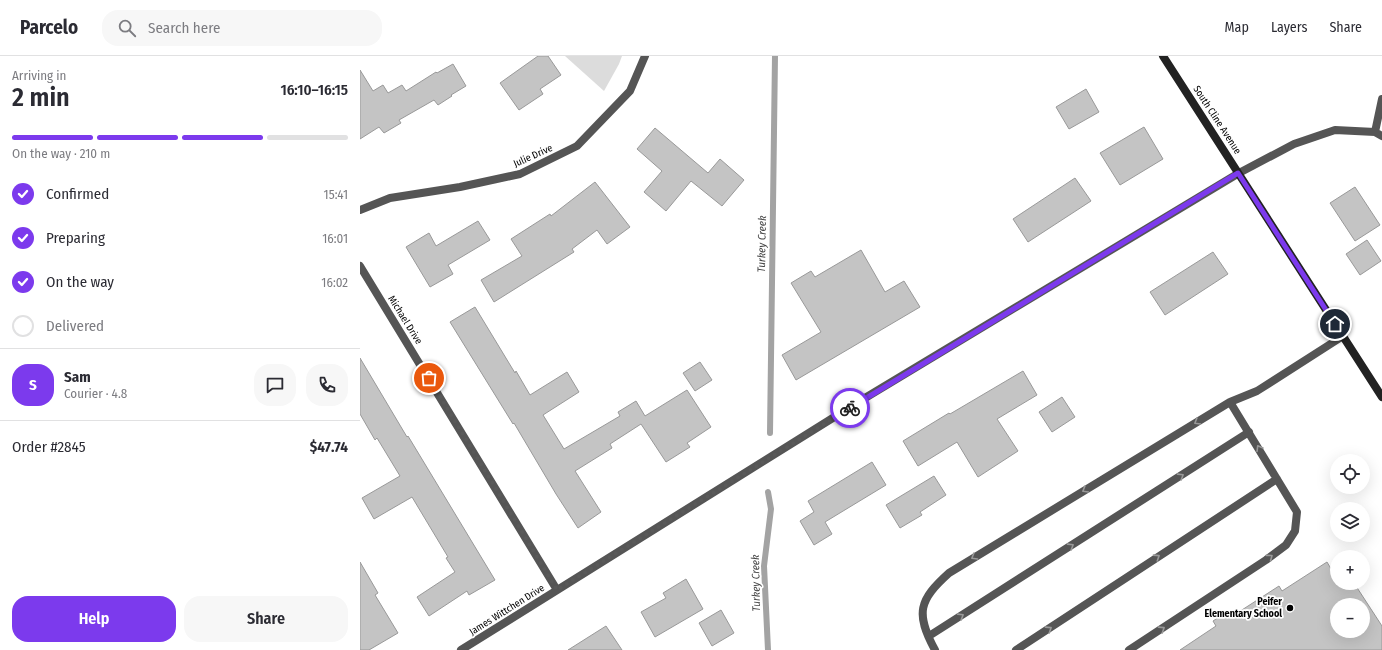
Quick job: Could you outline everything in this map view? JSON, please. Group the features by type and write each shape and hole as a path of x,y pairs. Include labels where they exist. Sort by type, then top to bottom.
{"street":[{"name":"Julie Drive","path":"360,210 390,198 460,187 520,174 577,146 630,91 645,56"},
{"name":"South Cline Avenue","path":"1164,56 1382,397"},
{"path":"1379,134 1382,99"},
{"name":"James Wittchen Drive","path":"461,650 860,401 1238,173 1294,144 1335,130 1379,134"},
{"name":"Michael Drive","path":"360,266 557,590"},
{"path":"935,650 923,623 923,604 933,587 949,573 1230,402 1257,391 1343,336"},
{"path":"1129,650 1266,560 1286,545 1295,531 1297,512 1230,402"},
{"path":"928,636 1249,432"},
{"path":"1016,650 1277,479"}],"shaded area":[{"path":"565,56 622,56 604,91"}],"building":[{"path":"538,56 548,56 561,75 540,89 543,94 519,110 500,83"},
{"path":"453,64 466,86 438,105 434,100 399,120 401,123 384,133 379,127 360,139 360,70 373,91 383,85 388,93 402,85 406,91 436,72 437,73"},
{"path":"1086,89 1099,112 1069,129 1056,107"},
{"path":"1144,127 1163,159 1120,185 1100,153"},
{"path":"655,128 708,173 720,159 744,180 722,206 691,181 666,211 644,192 662,171 637,149"},
{"path":"1075,178 1091,201 1028,242 1013,219"},
{"path":"595,182 630,227 607,244 597,230 572,249 574,252 494,302 481,280 522,256 511,239 550,214 551,216"},
{"path":"1355,187 1380,225 1355,241 1330,203"},
{"path":"478,221 490,240 448,265 453,274 430,287 406,247 429,233 436,246"},
{"path":"1367,240 1381,261 1360,275 1346,254"},
{"path":"861,250 885,292 904,281 920,307 796,380 782,355 821,332 791,283 811,271 815,277"},
{"path":"1213,252 1228,274 1165,315 1150,292"},
{"path":"475,307 530,395 567,372 579,392 543,415 564,449 620,416 618,412 636,401 645,416 687,390 711,427 687,443 690,447 666,462 641,424 610,444 612,448 575,471 601,512 578,528 450,322"},
{"path":"360,358 495,580 469,595 467,591 429,616 417,597 455,572 446,558 448,557 412,497 374,519 362,498 400,476 377,438 375,440 360,414"},
{"path":"700,362 712,380 695,391 683,373"},
{"path":"1023,371 1037,395 997,419 1018,451 978,477 957,442 918,466 903,441"},
{"path":"1062,397 1075,417 1052,432 1039,412"},
{"path":"872,462 886,485 825,522 832,534 814,545 800,521 814,512 808,501"},
{"path":"934,476 946,495 920,512 922,515 900,528 886,505"},
{"path":"360,562 378,593 375,595 398,633 369,650 360,650"},
{"name":"Peifer Elementary School","path":"1327,562 1330,567 1330,590 1359,590 1364,598 1330,598 1330,638 1370,638 1370,608 1382,626 1382,650 1180,650 1216,626 1213,621 1227,612 1231,617 1279,586 1282,591"},
{"path":"686,579 703,609 655,637 641,612 666,598 663,593"},
{"path":"721,610 734,633 712,646 699,623"},
{"path":"606,626 622,650 568,650"}],"waterway":[{"name":"Turkey Creek","path":"770,433 775,56"},
{"name":"Turkey Creek","path":"768,492 771,509 764,566 768,650"}],"way so far":[{"path":"429,378 557,590 850,408"}],"place":[{"name":"Peifer Elementary School","path":"1290,608"}],"route":[{"path":"850,408 1238,173 1335,324"}]}
